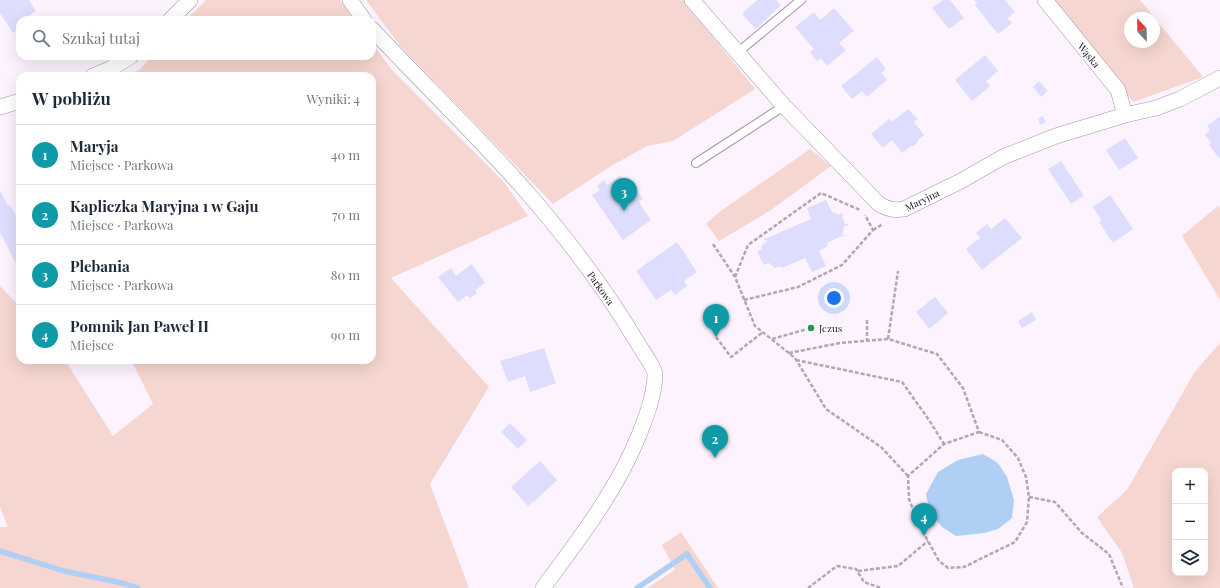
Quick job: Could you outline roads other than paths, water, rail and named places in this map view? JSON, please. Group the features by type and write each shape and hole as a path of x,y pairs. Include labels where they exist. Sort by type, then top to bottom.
{"street":[{"path":"174,16 190,0"},
{"path":"350,0 361,16"},
{"name":"Maryjna","path":"692,0 784,106 879,204 890,210 898,211 904,209 955,184 1003,157 1056,136 1125,115 1162,106 1180,99 1220,78"},
{"name":"Wąska","path":"1045,0 1118,90 1125,115"},
{"name":"Parkowa","path":"376,32 400,59 478,138 553,222 623,320 655,372 650,409 631,454 598,513 543,588"},
{"path":"103,72 125,60"},
{"path":"0,107 16,102"}],"lane":[{"path":"737,53 800,0"},
{"path":"696,163 784,106"}],"water":[{"path":"983,454 998,463 1007,477 1014,500 1012,518 998,529 984,533 956,536 942,527 930,513 926,494 938,472 958,460"}],"waterway":[{"path":"0,551 64,571 122,583 138,588"},
{"path":"637,588 687,554 710,588"}],"place":[{"name":"Plebania","path":"624,211"},
{"name":"Jezus","path":"811,328"},
{"name":"Maryja","path":"716,337"},
{"name":"Kapliczka Maryjna 1 w Gaju","path":"715,458"},
{"name":"Pomnik Jan Paweł II","path":"924,536"}]}
